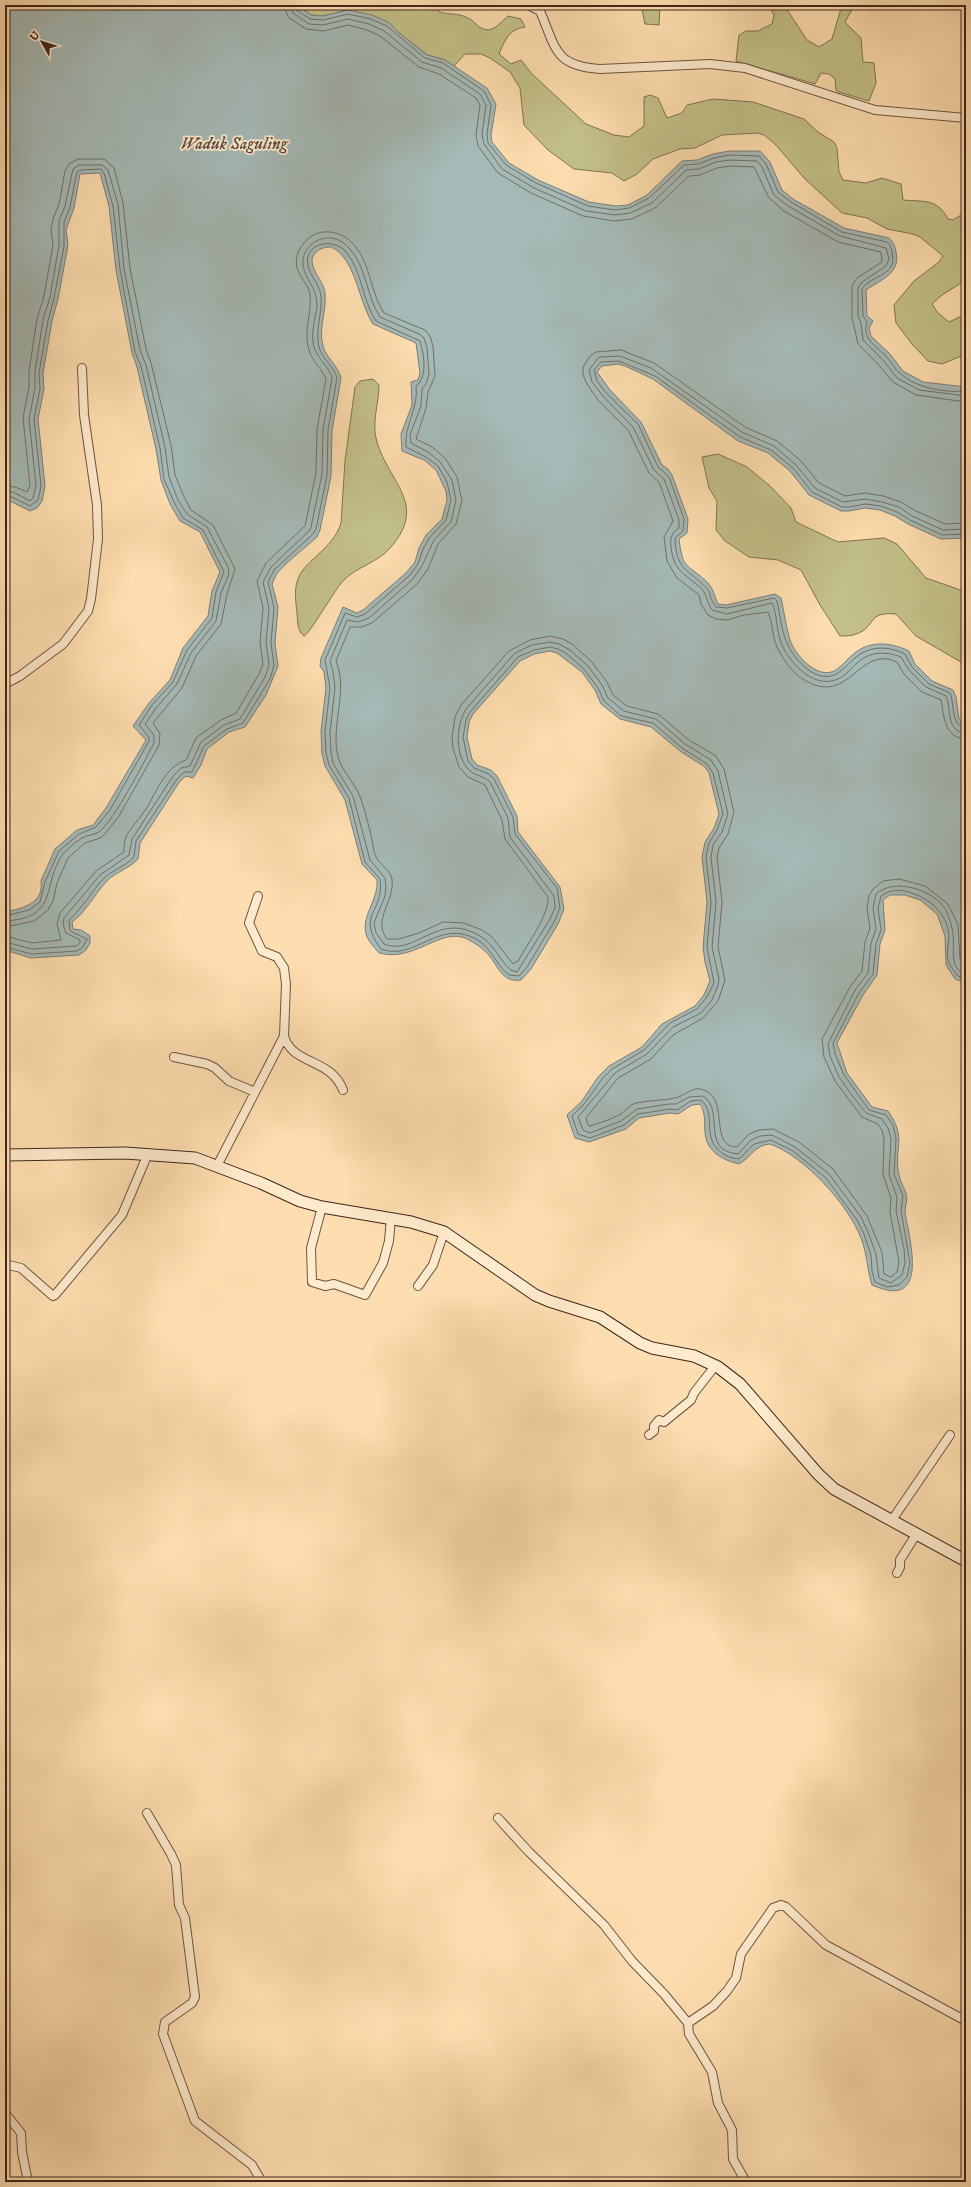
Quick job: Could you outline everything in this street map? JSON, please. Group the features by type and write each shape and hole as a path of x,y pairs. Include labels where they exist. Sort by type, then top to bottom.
{"main road":[{"path":"5,1155 125,1153 148,1156 195,1158 218,1166 289,1197 322,1207 391,1218 444,1232 535,1295 600,1317 640,1343 652,1348 694,1356 715,1366 740,1384 818,1474 834,1489 966,1561"}],"street":[{"path":"528,5 540,11 558,54 570,64 585,68 600,69 710,64 745,68 875,110 966,118"},
{"path":"5,684 25,672 63,644 88,611 91,599 98,539 97,505 84,415 82,368"},
{"path":"218,1166 284,1036 286,984 284,968 277,957 262,951 249,923 258,896"},
{"path":"284,1036 294,1052 301,1057 325,1068 341,1083 344,1090"},
{"path":"174,1058 207,1064 215,1068 229,1081 255,1092"},
{"path":"5,1264 21,1268 53,1296 55,1295 122,1215 148,1156"},
{"path":"322,1207 311,1248 312,1282 325,1286 334,1284 365,1295 383,1263 390,1236 391,1218"},
{"path":"418,1286 434,1265 444,1232"},
{"path":"649,1436 654,1431 654,1426 659,1420 664,1422 691,1400 694,1392 715,1366"},
{"path":"892,1520 950,1435"},
{"path":"897,1573 900,1567 900,1560 917,1533"},
{"path":"147,1813 176,1865 178,1898 185,1918 195,1997 192,2003 165,2022 163,2034 195,2121 252,2165 262,2182"},
{"path":"498,1818 528,1851 604,1925 632,1961 664,1994 688,2023 689,2034 712,2072 718,2102 732,2130 733,2159 746,2182"},
{"path":"688,2023 713,2006 727,1991 736,1978 741,1954 758,1931 768,1912 773,1908 782,1905 826,1945 966,2021"},
{"path":"5,2113 21,2136 22,2152 28,2182"}],"shaded area":[{"path":"296,5 434,5 440,12 465,16 481,28 489,30 496,27 508,16 521,19 525,27 515,30 508,36 499,54 511,64 521,60 532,74 586,124 614,135 629,137 644,126 644,97 650,95 658,98 667,118 682,113 687,105 713,99 753,102 804,119 818,132 834,142 837,148 839,172 843,180 866,183 882,178 901,184 903,200 924,201 934,204 944,212 948,219 953,220 964,213 964,201 966,200 966,280 942,295 932,304 937,312 949,322 966,314 966,354 942,364 928,361 912,344 896,323 894,305 914,281 939,262 943,256 920,237 913,234 887,229 867,218 842,213 805,179 775,144 764,135 757,133 722,135 695,148 680,149 653,159 637,174 624,181 612,173 574,169 548,150 524,125 520,88 510,72 490,58 481,54 465,54 454,66 445,60 427,55 397,31 348,10 323,16 311,15"},
{"path":"641,5 660,5 659,25 645,24"},
{"path":"769,5 784,5 807,40 819,47 832,39 842,5 875,5 872,10 853,8 845,22 861,38 863,62 874,63 876,83 869,101 836,90 835,79 829,74 821,73 815,84 736,61 739,35 746,31 758,31 772,24 774,15"},
{"path":"373,379 379,385 375,435 383,457 402,494 406,506 406,518 402,532 391,547 380,557 353,572 342,582 307,634 304,636 300,632 298,623 295,594 297,582 305,568 331,541 341,523 345,461 355,387 360,381"},
{"path":"718,454 747,467 770,486 791,508 796,522 838,542 884,538 897,544 926,578 966,592 966,668 961,662 916,636 896,614 880,615 876,617 863,631 853,635 840,636 820,605 801,570 778,560 749,557 725,541 716,530 717,501 709,488 702,457"}],"water":[{"name":"Waduk Saguling","path":"5,5 296,5 311,15 323,16 348,10 372,15 390,23 397,31 427,55 445,60 487,88 496,104 491,135 492,142 509,163 538,180 589,202 616,206 628,205 647,195 682,161 697,160 713,154 729,151 760,151 770,162 782,190 793,199 844,228 889,238 893,243 897,259 896,265 889,275 866,290 867,316 873,321 869,328 871,336 890,354 903,371 923,382 966,387 966,538 941,539 880,510 865,508 841,511 809,495 790,471 768,453 738,441 653,379 618,364 602,366 597,372 610,390 641,422 662,465 668,469 672,475 688,519 687,533 679,539 682,557 687,565 707,582 713,590 718,604 726,605 775,594 781,598 790,640 797,653 808,665 822,672 836,670 862,648 882,644 903,648 909,651 915,664 932,681 953,690 956,697 959,719 966,725 966,983 955,979 946,965 945,936 937,914 920,900 905,895 890,895 883,900 885,930 880,944 877,975 863,995 837,1043 847,1073 872,1107 888,1111 897,1129 899,1137 898,1165 900,1178 907,1196 905,1212 912,1255 912,1270 909,1281 902,1289 890,1291 872,1285 863,1244 855,1225 835,1196 797,1159 770,1144 756,1149 739,1164 716,1154 706,1139 704,1114 700,1104 692,1105 678,1114 670,1113 639,1118 626,1129 589,1142 575,1138 567,1115 582,1101 598,1077 609,1066 642,1047 662,1024 695,1006 704,995 710,981 703,947 707,902 702,857 705,842 714,828 719,814 709,773 705,767 680,751 651,727 620,719 601,704 595,690 582,672 557,653 550,651 534,654 520,661 473,714 469,722 467,737 472,759 477,765 491,770 497,776 517,816 518,832 560,887 564,909 558,924 531,969 521,980 509,979 501,973 485,951 462,937 453,936 443,938 414,950 391,955 379,953 367,937 365,923 375,895 377,880 362,864 345,800 325,766 322,754 321,731 326,688 324,672 320,666 321,658 343,607 357,613 363,610 406,573 415,562 419,548 426,535 442,519 447,500 446,491 436,470 424,460 402,451 401,434 412,405 411,382 418,380 420,373 416,343 373,324 346,260 331,247 319,250 313,256 312,261 314,270 324,288 325,293 325,306 321,333 323,346 341,378 332,431 331,476 320,530 317,537 277,573 272,584 278,607 275,643 278,666 266,695 245,727 229,732 207,749 201,765 193,778 186,776 180,781 140,843 138,859 110,879 81,914 72,922 73,929 81,930 90,936 90,943 86,950 79,955 31,958 5,950 5,912 19,909 36,900 41,889 41,881 55,849 77,830 93,825 106,808 146,740 133,726 149,703 170,680 183,648 208,616 212,591 220,572 200,532 180,521 170,504 161,480 156,449 137,367 132,353 116,270 109,206 100,173 80,174 74,208 66,230 68,245 43,373 44,389 38,419 45,486 42,501 37,508 30,511 10,501 5,501"}]}
